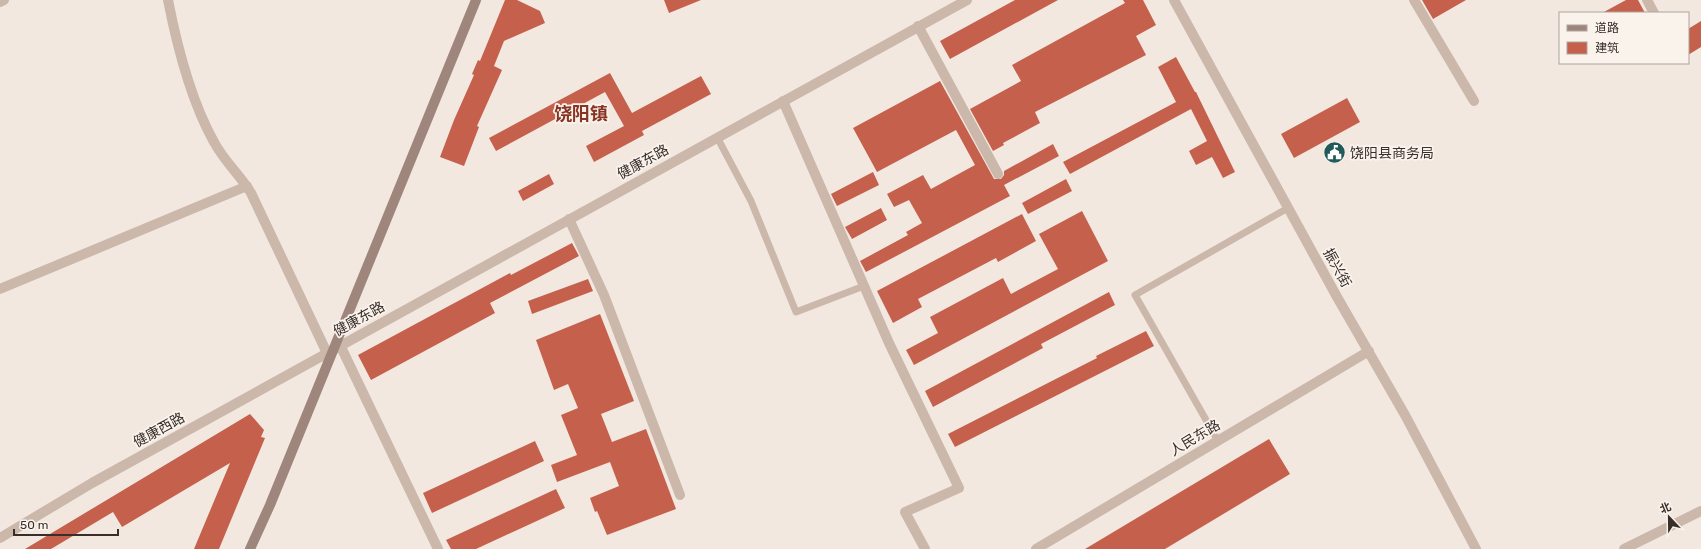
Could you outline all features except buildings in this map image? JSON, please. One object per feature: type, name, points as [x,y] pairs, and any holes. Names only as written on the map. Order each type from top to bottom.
[{"type":"main road","points":[[250,549],[270,506],[476,0]]},
{"type":"street","points":[[168,0],[176,39],[201,117],[225,161],[247,186],[438,549]]},
{"type":"street","name":"健康东路","points":[[333,349],[967,0]]},
{"type":"street","name":"振兴街","points":[[1174,0],[1288,208],[1406,415],[1476,549]]},
{"type":"street","points":[[1414,0],[1474,101]]},
{"type":"street","points":[[1647,0],[1653,12]]},
{"type":"street","points":[[918,26],[998,174]]},
{"type":"street","points":[[783,101],[889,343],[959,488],[905,512],[925,549]]},
{"type":"street","points":[[0,289],[247,186]]},
{"type":"street","points":[[569,219],[604,295],[680,495]]},
{"type":"street","name":"健康西路","points":[[0,538],[92,483],[333,349]]},
{"type":"street","name":"人民东路","points":[[1041,548],[1369,352]]},
{"type":"street","points":[[1624,549],[1701,511]]},
{"type":"lane","points":[[717,137],[751,201],[796,312],[864,286]]},
{"type":"lane","points":[[1218,441],[1135,295],[1288,208]]},
{"type":"place","name":"饶阳县商务局","points":[[1334,153]]},
{"type":"district","name":"饶阳镇","points":[[581,114]]}]
